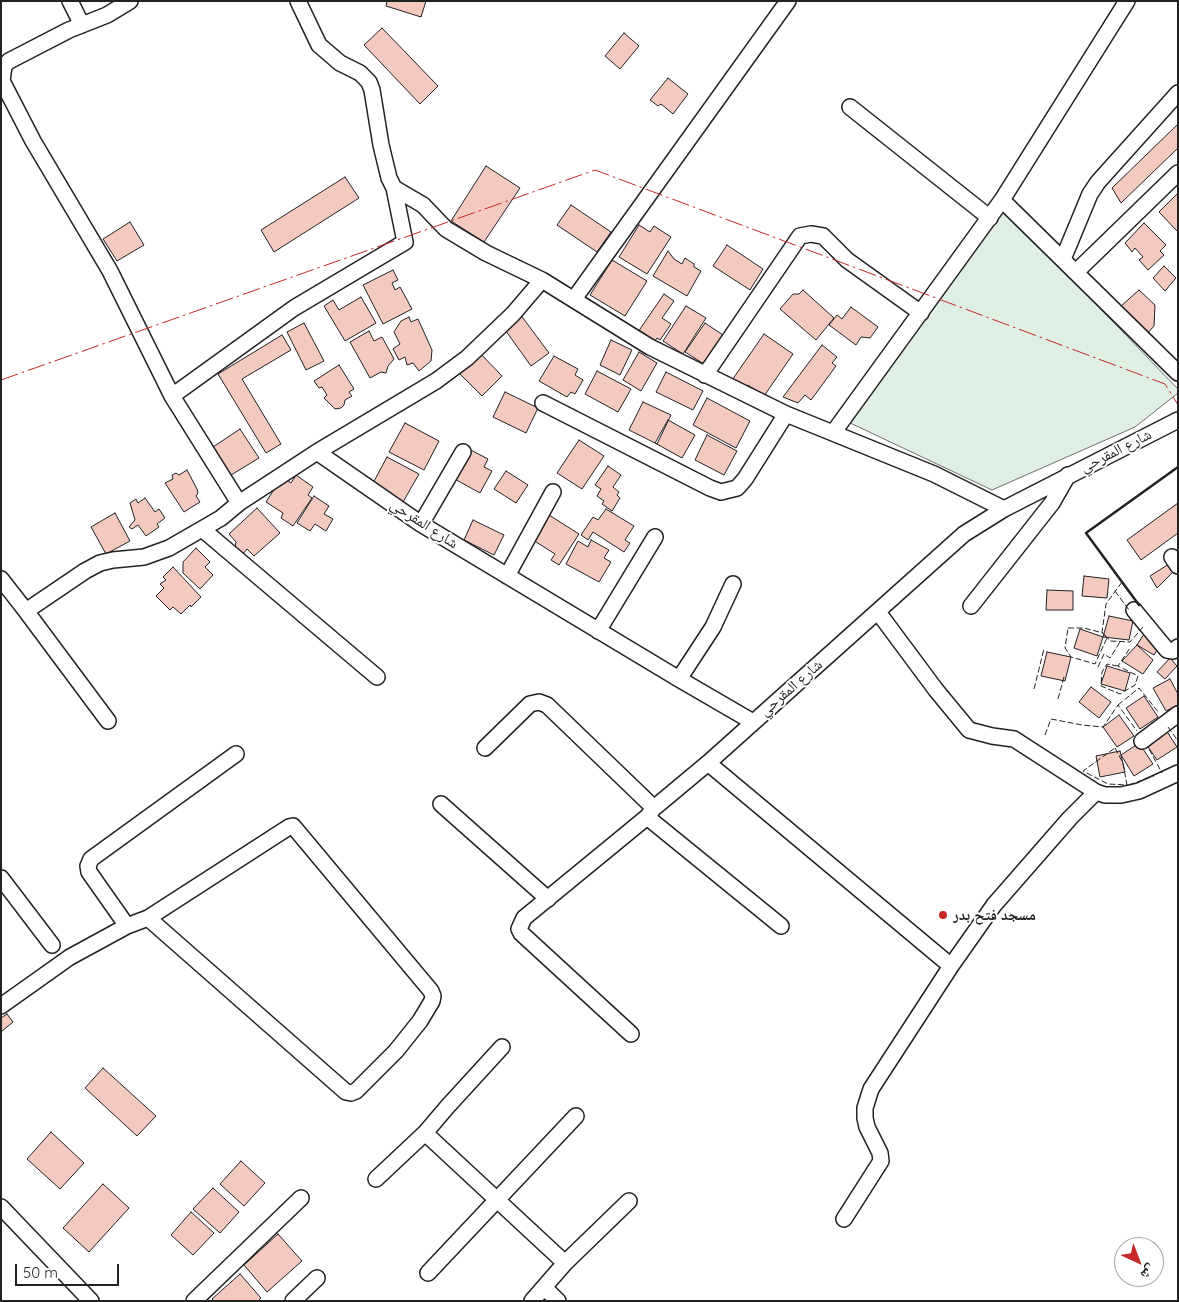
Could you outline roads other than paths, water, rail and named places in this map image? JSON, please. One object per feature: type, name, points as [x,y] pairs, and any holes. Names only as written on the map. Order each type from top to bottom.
[{"type":"street","points":[[70,1],[82,24]]},
{"type":"street","points":[[130,1],[107,15],[69,30],[9,61],[4,66],[2,81],[33,141],[110,272],[172,396],[239,502]]},
{"type":"street","points":[[172,396],[294,308],[405,242],[394,188],[389,178],[369,82],[360,72],[340,63],[319,45],[298,1]]},
{"type":"street","points":[[574,299],[788,1]]},
{"type":"street","points":[[833,433],[990,218],[1127,1]]},
{"type":"street","points":[[1063,259],[1090,194],[1098,182],[1178,93]]},
{"type":"street","points":[[850,108],[990,218]]},
{"type":"street","points":[[1076,272],[1178,173]]},
{"type":"street","points":[[394,188],[423,205],[446,229],[486,253],[542,280],[650,347],[786,414],[934,474],[1004,509]]},
{"type":"street","points":[[1002,200],[1178,373]]},
{"type":"street","points":[[705,375],[800,236],[811,234],[823,236],[847,260],[921,313]]},
{"type":"street","points":[[26,610],[100,563],[113,560],[144,558],[169,548],[221,518],[239,502],[316,452],[436,381],[467,358],[513,314],[542,280]]},
{"type":"street","points":[[543,403],[721,492],[737,488],[786,414]]},
{"type":"street","name":"شارع المقرحي","points":[[316,452],[421,524],[753,722],[964,534],[1004,509],[1178,420]]},
{"type":"street","points":[[421,524],[463,452]]},
{"type":"street","points":[[971,606],[1052,503],[1068,475]]},
{"type":"street","points":[[507,576],[553,492]]},
{"type":"street","points":[[202,529],[377,677]]},
{"type":"street","points":[[598,631],[655,537]]},
{"type":"street","points":[[1,579],[108,721]]},
{"type":"street","points":[[679,679],[713,627],[734,584]]},
{"type":"street","points":[[1134,610],[1167,650],[1173,651],[1178,648]]},
{"type":"street","points":[[878,612],[936,690],[970,730],[1014,739],[1096,792],[1105,795],[1121,795],[1139,790],[1178,773]]},
{"type":"street","points":[[485,748],[530,704],[539,702],[547,705],[650,812],[781,926]]},
{"type":"street","points":[[1142,741],[1178,714]]},
{"type":"street","points":[[631,1034],[521,933],[519,928],[524,918],[708,763],[753,722]]},
{"type":"street","points":[[127,926],[89,872],[88,866],[91,859],[236,754]]},
{"type":"street","points":[[708,763],[951,966]]},
{"type":"street","points":[[844,1219],[881,1161],[880,1154],[867,1128],[865,1118],[871,1089],[951,966],[1000,898],[1058,831],[1096,792]]},
{"type":"street","points":[[441,804],[548,899]]},
{"type":"street","points":[[1,1006],[70,956],[127,926],[148,918],[293,826],[431,991],[432,1001],[420,1021],[396,1051],[356,1090],[351,1093],[346,1092],[148,918]]},
{"type":"street","points":[[1,878],[52,945]]},
{"type":"street","points":[[376,1179],[425,1133],[502,1047]]},
{"type":"street","points":[[428,1273],[576,1116]]},
{"type":"street","points":[[425,1133],[565,1263]]},
{"type":"street","points":[[194,1301],[301,1198]]},
{"type":"street","points":[[532,1301],[565,1263],[629,1201]]},
{"type":"street","points":[[1,1207],[91,1301]]},
{"type":"street","points":[[293,1301],[318,1278]]},
{"type":"street","points":[[544,1287],[558,1301]]},
{"type":"place","name":"مسجد فتح بدر","points":[[943,915]]}]
